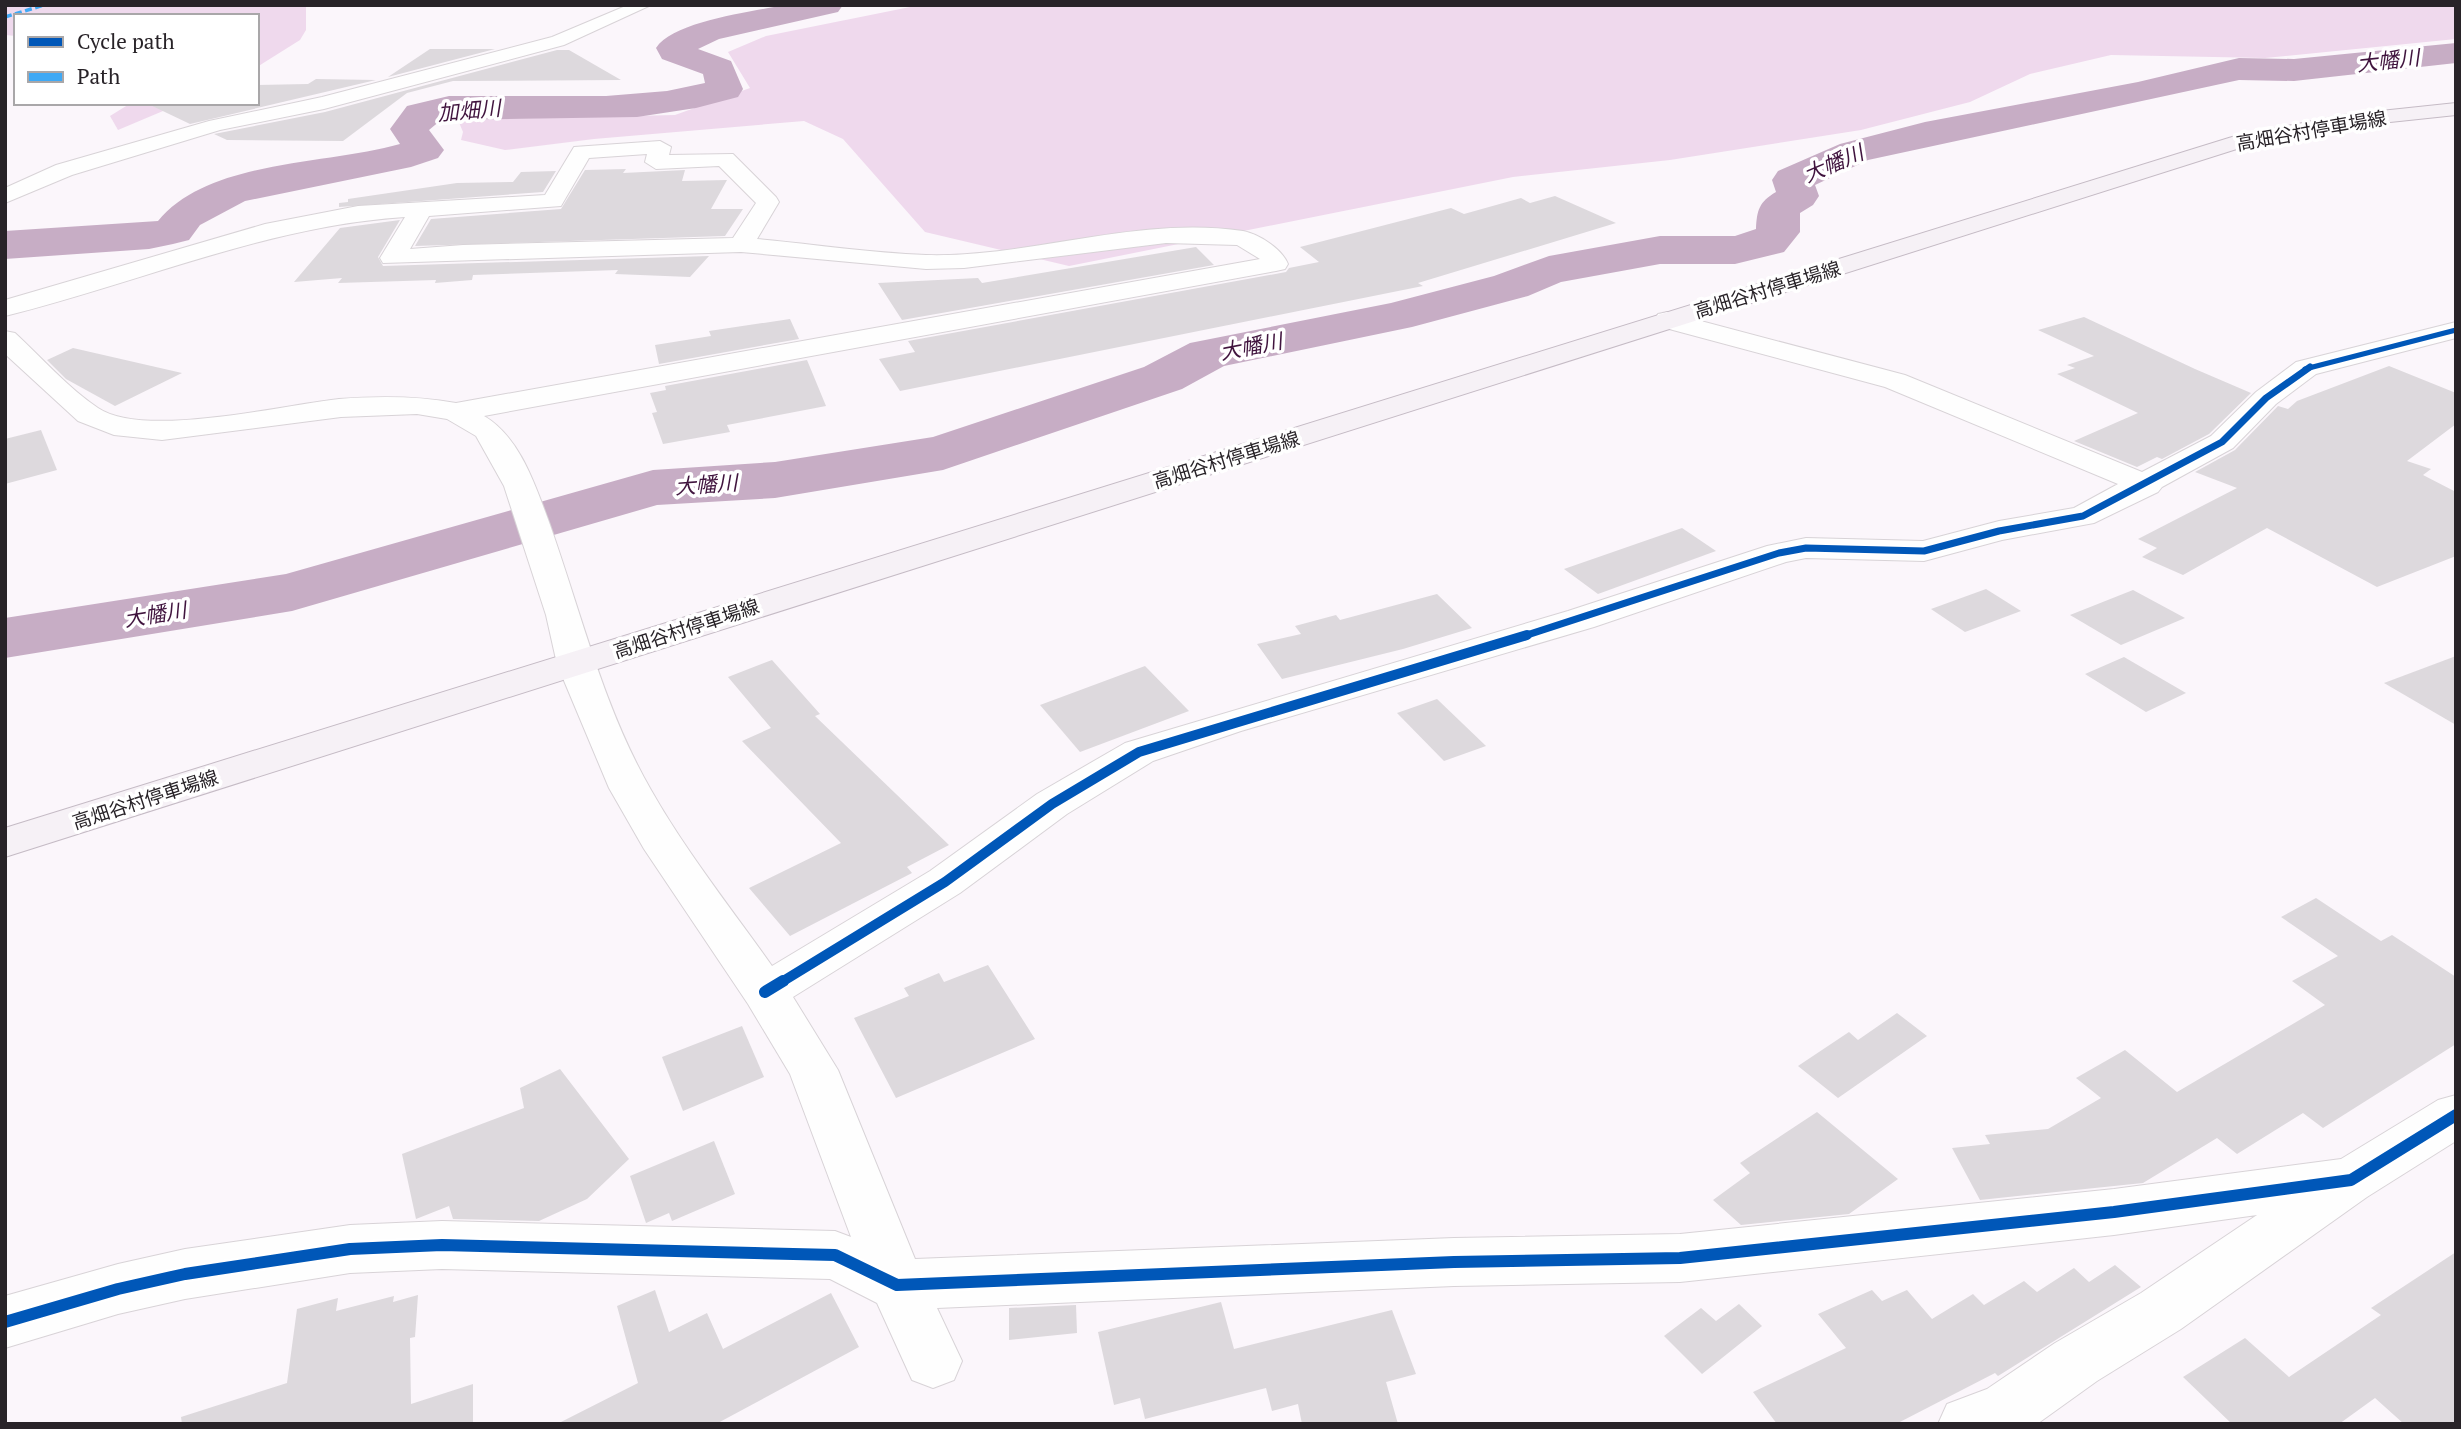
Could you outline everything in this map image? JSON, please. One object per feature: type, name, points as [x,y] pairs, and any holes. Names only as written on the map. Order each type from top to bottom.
[{"type":"main road","name":"高畑谷村停車場線","points":[[5,844],[2239,141],[2343,121],[2456,109]]},
{"type":"street","points":[[5,196],[64,170],[216,125],[324,103],[558,41],[643,5]]},
{"type":"street","points":[[5,308],[265,231],[358,213],[553,201],[582,152],[660,147],[656,162],[725,159],[768,202],[741,245]]},
{"type":"street","points":[[423,207],[392,258],[463,251],[741,245],[926,262],[1046,253],[1166,236],[1242,238],[1273,257],[1276,264],[456,412]]},
{"type":"street","points":[[1667,320],[1895,381],[2147,485]]},
{"type":"street","points":[[765,992],[945,882],[1052,804],[1139,752],[1240,719],[1581,618],[1779,553],[1806,548],[1924,551],[1999,531],[2083,516],[2147,485],[2222,442],[2266,398],[2306,368],[2456,330]]},
{"type":"street","points":[[5,339],[88,415],[132,429],[162,430],[225,425],[378,405],[417,405],[456,412],[487,430],[520,486],[564,614],[575,664],[629,788],[659,839],[765,992],[814,1070],[897,1285],[933,1361]]},
{"type":"street","points":[[1968,1424],[2006,1411],[2161,1311],[2351,1180],[2456,1115]]},
{"type":"street","points":[[5,1322],[118,1289],[209,1270],[350,1249],[429,1245],[835,1255],[897,1285],[1454,1262],[1680,1258],[2114,1212],[2351,1180]]},
{"type":"shaded area","points":[[5,5],[306,5],[306,30],[300,40],[259,66],[259,14],[14,14],[14,36],[5,35]]},
{"type":"shaded area","points":[[920,5],[2456,5],[2456,39],[2265,58],[2111,55],[2030,74],[1970,102],[1861,130],[1670,160],[1513,177],[1069,266],[925,232],[843,139],[804,121],[594,139],[505,150],[461,140],[463,132],[458,120],[675,115],[750,88],[728,52],[766,36]]},
{"type":"shaded area","points":[[128,105],[177,105],[118,130],[110,116]]},
{"type":"building","points":[[430,49],[495,49],[388,77]]},
{"type":"building","points":[[557,50],[569,50],[621,80],[453,81],[407,93],[343,141],[227,140],[214,134],[325,112]]},
{"type":"building","points":[[316,79],[376,80],[190,124],[150,105],[259,105],[259,85],[308,84]]},
{"type":"building","points":[[626,169],[623,173],[685,170],[682,181],[727,180],[711,209],[743,209],[725,236],[415,246],[431,219],[561,209],[585,170]]},
{"type":"building","points":[[556,171],[543,192],[339,207],[339,203],[348,202],[348,199],[457,183],[513,182],[521,172]]},
{"type":"building","points":[[1555,196],[1616,223],[1418,283],[1423,286],[900,391],[879,359],[915,352],[908,341],[1286,272],[1289,268],[1319,262],[1300,247],[1451,208],[1464,214],[1521,198],[1530,203]]},
{"type":"building","points":[[400,220],[378,257],[383,266],[709,256],[690,277],[615,274],[618,270],[473,275],[472,280],[435,283],[436,280],[338,283],[342,278],[294,282],[340,228]]},
{"type":"building","points":[[1196,247],[1214,265],[902,320],[878,283],[978,278],[982,283]]},
{"type":"building","points":[[2084,317],[2251,393],[2209,434],[2162,459],[2157,457],[2137,467],[2074,441],[2138,413],[2057,374],[2075,368],[2067,365],[2094,356],[2038,330]]},
{"type":"building","points":[[790,319],[799,339],[659,364],[655,345],[711,336],[709,331]]},
{"type":"building","points":[[73,348],[182,373],[115,406],[66,379],[47,360]]},
{"type":"building","points":[[807,360],[826,406],[727,425],[730,432],[663,444],[652,413],[657,412],[650,393],[666,390],[665,386]]},
{"type":"building","points":[[2389,366],[2456,393],[2456,424],[2407,461],[2431,469],[2423,475],[2456,492],[2456,556],[2377,587],[2267,528],[2183,575],[2142,557],[2157,548],[2138,539],[2237,488],[2195,472],[2235,450],[2278,406],[2288,409],[2297,401]]},
{"type":"building","points":[[41,430],[57,470],[5,484],[5,439]]},
{"type":"building","points":[[1682,528],[1716,551],[1598,594],[1564,569]]},
{"type":"building","points":[[1986,589],[2021,611],[1965,632],[1931,609]]},
{"type":"building","points":[[2133,590],[2185,618],[2121,645],[2070,615]]},
{"type":"building","points":[[1437,594],[1472,628],[1403,649],[1282,679],[1257,644],[1301,634],[1295,626],[1336,615],[1340,620]]},
{"type":"building","points":[[2456,656],[2456,725],[2384,683]]},
{"type":"building","points":[[2124,657],[2186,693],[2146,712],[2085,674]]},
{"type":"building","points":[[772,660],[820,714],[815,716],[949,845],[907,867],[912,873],[790,936],[749,888],[841,843],[742,741],[771,728],[728,677]]},
{"type":"building","points":[[1145,666],[1189,711],[1080,752],[1040,705]]},
{"type":"building","points":[[1437,699],[1486,746],[1444,761],[1397,713]]},
{"type":"building","points":[[2316,898],[2381,941],[2392,935],[2456,977],[2456,1044],[2323,1128],[2303,1113],[2237,1154],[2217,1138],[2143,1183],[1980,1200],[1952,1148],[1990,1144],[1985,1135],[2048,1129],[2101,1098],[2076,1078],[2125,1050],[2177,1092],[2325,1005],[2292,981],[2338,956],[2281,917]]},
{"type":"building","points":[[988,965],[1035,1039],[896,1098],[854,1018],[909,996],[904,988],[939,973],[944,982]]},
{"type":"building","points":[[1897,1013],[1927,1036],[1838,1098],[1798,1066],[1849,1032],[1858,1040]]},
{"type":"building","points":[[742,1026],[764,1077],[683,1111],[662,1057]]},
{"type":"building","points":[[560,1069],[629,1159],[587,1199],[539,1221],[453,1219],[449,1206],[416,1219],[402,1154],[524,1108],[520,1088]]},
{"type":"building","points":[[1817,1112],[1898,1179],[1849,1214],[1741,1225],[1713,1200],[1750,1173],[1740,1163]]},
{"type":"building","points":[[714,1141],[735,1194],[672,1221],[669,1213],[646,1223],[630,1176]]},
{"type":"building","points":[[2456,1252],[2456,1424],[2404,1424],[2375,1398],[2339,1424],[2232,1424],[2183,1377],[2245,1338],[2289,1377],[2381,1315],[2371,1308]]},
{"type":"building","points":[[2115,1265],[2141,1287],[1998,1376],[1995,1373],[1896,1424],[1777,1424],[1753,1392],[1846,1348],[1818,1314],[1872,1290],[1882,1301],[1907,1290],[1932,1319],[1973,1294],[1984,1305],[2024,1281],[2037,1292],[2074,1268],[2089,1282]]},
{"type":"building","points":[[655,1290],[669,1332],[707,1313],[723,1349],[831,1293],[859,1347],[716,1424],[557,1424],[638,1383],[617,1306]]},
{"type":"building","points":[[418,1295],[415,1337],[410,1338],[411,1404],[473,1384],[473,1424],[182,1424],[181,1417],[287,1383],[297,1309],[338,1298],[336,1311],[394,1296],[393,1302]]},
{"type":"building","points":[[1221,1302],[1234,1349],[1392,1310],[1416,1374],[1386,1382],[1398,1424],[1302,1424],[1298,1404],[1272,1411],[1266,1388],[1145,1419],[1140,1398],[1114,1405],[1098,1332]]},
{"type":"building","points":[[1739,1304],[1762,1326],[1702,1374],[1664,1336],[1701,1308],[1716,1321]]},
{"type":"building","points":[[1076,1305],[1077,1333],[1009,1340],[1009,1308]]},
{"type":"waterway","name":"加畑川","points":[[5,245],[149,236],[173,231],[185,216],[230,192],[261,183],[397,158],[424,150],[409,129],[418,120],[415,118],[438,109],[460,106],[576,108],[637,105],[696,97],[725,89],[719,68],[674,52],[673,48],[708,32],[827,5]]},
{"type":"waterway","name":"大幡川","points":[[5,638],[292,592],[653,488],[775,480],[943,453],[1163,378],[1208,354],[1395,317],[1511,286],[1549,270],[1660,250],[1735,250],[1768,242],[1778,232],[1779,208],[1798,196],[1793,180],[1854,152],[1925,134],[2138,93],[2239,69],[2294,70],[2456,53]]},
{"type":"marked path","points":[[15,14],[44,5]]},
{"type":"marked path","points":[[5,17],[14,14]]},
{"type":"cycle path","points":[[765,992],[945,882],[1052,804],[1139,752],[1227,723],[1581,619],[1779,553],[1806,548],[1924,551],[1999,531],[2083,516],[2222,442],[2266,398],[2306,368],[2456,330]]},
{"type":"cycle path","points":[[5,1322],[118,1289],[185,1274],[350,1249],[442,1245],[835,1255],[897,1285],[1454,1262],[1680,1258],[2114,1212],[2351,1180],[2456,1115]]}]
